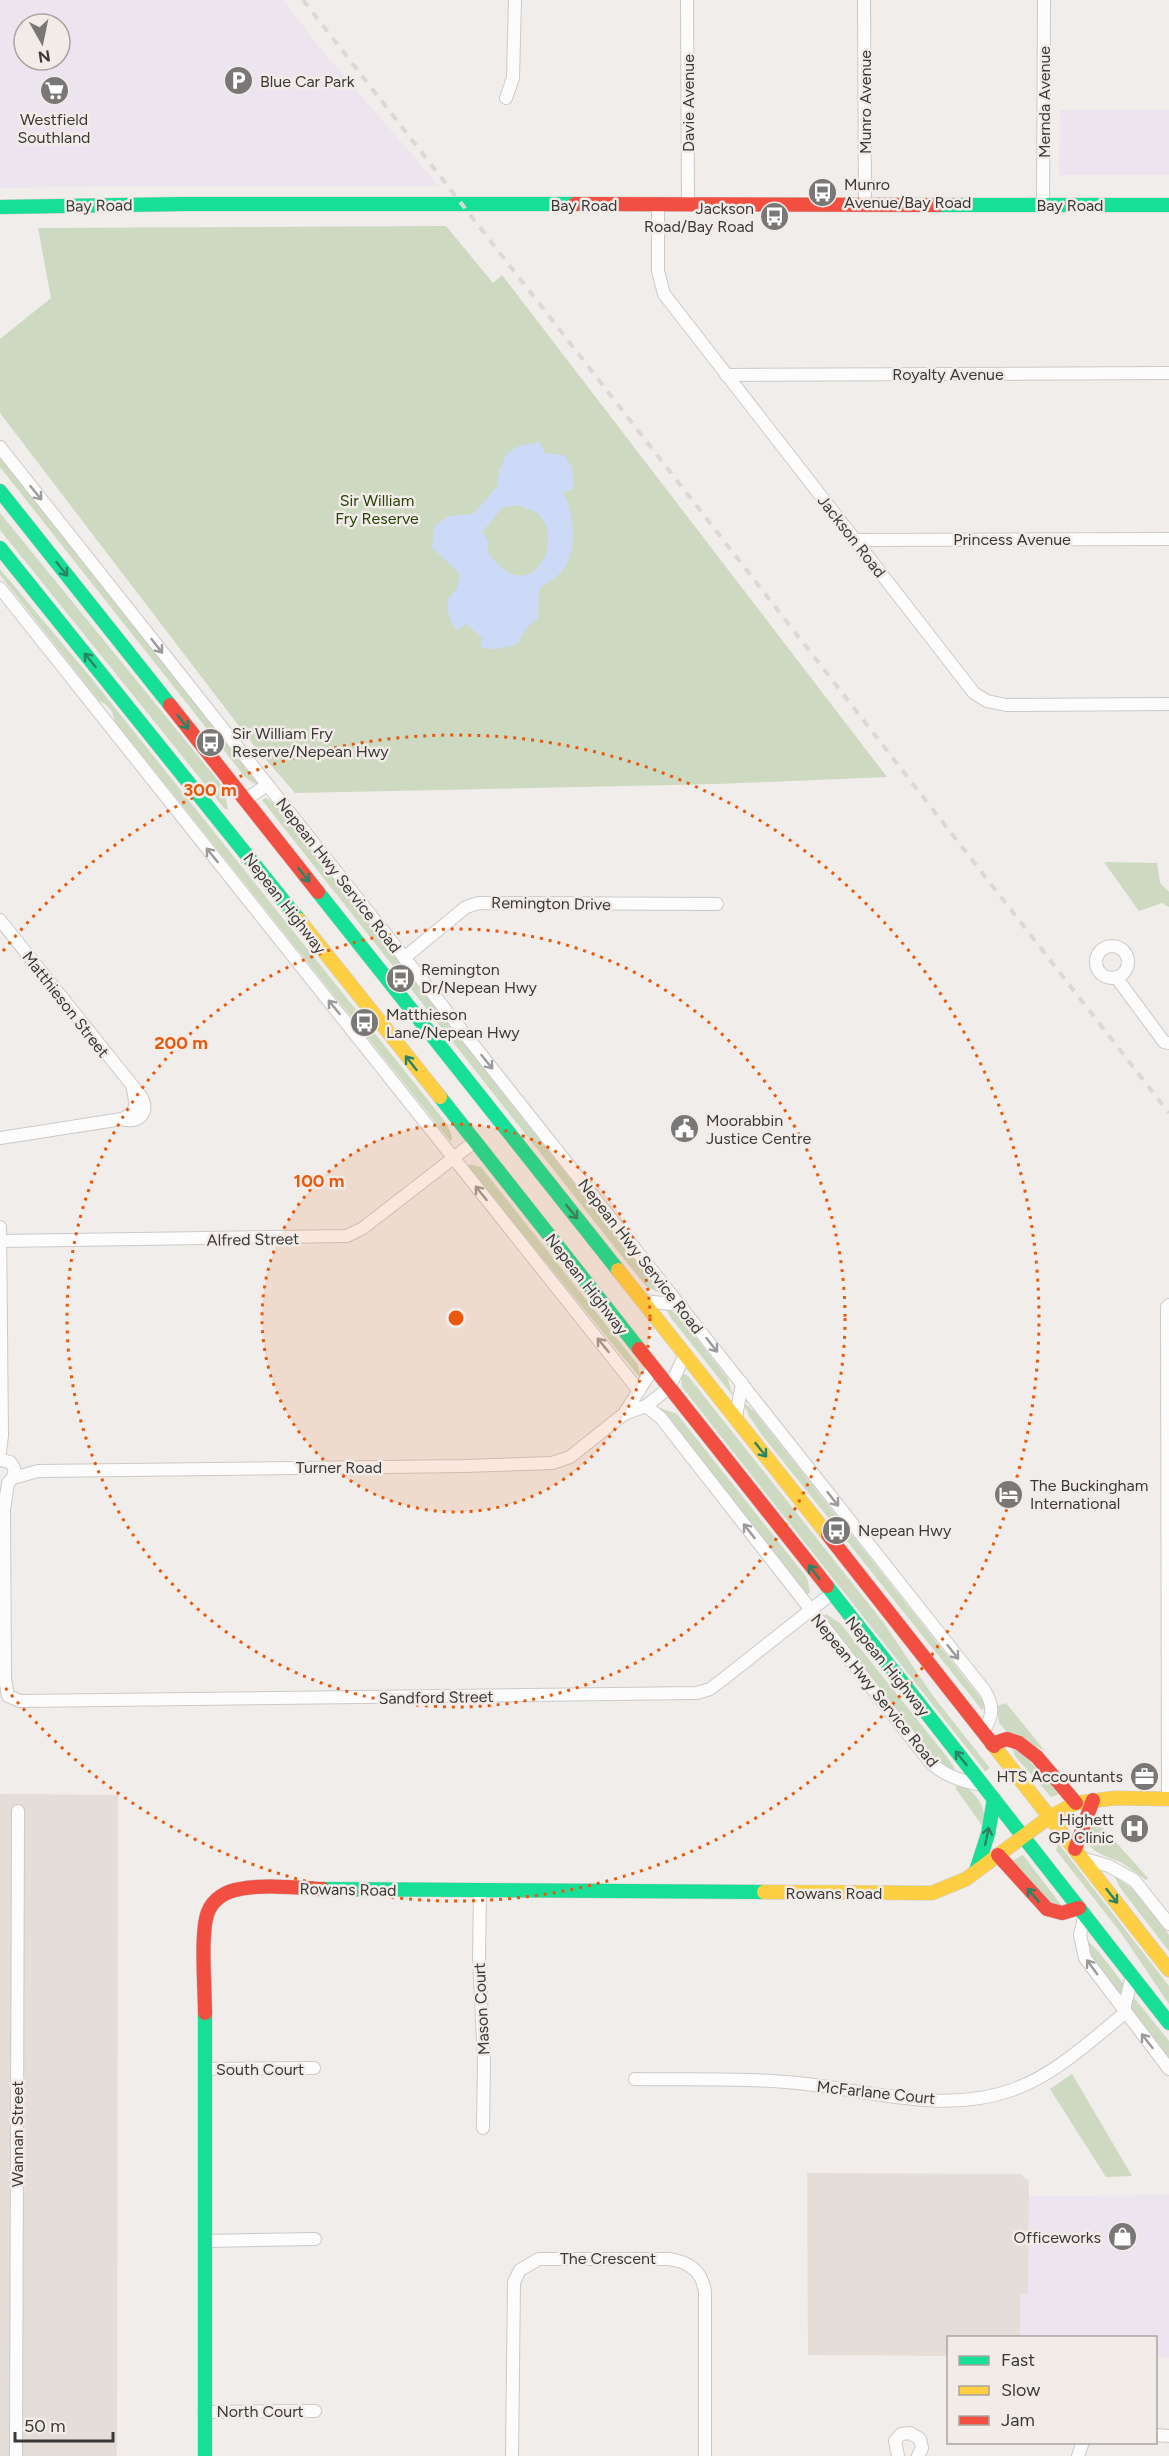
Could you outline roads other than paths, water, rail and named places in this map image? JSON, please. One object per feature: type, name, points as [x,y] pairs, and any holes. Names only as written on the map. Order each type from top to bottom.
[{"type":"main road","name":"Bay Road","points":[[0,207],[184,204],[1169,205]]},
{"type":"main road","name":"Nepean Highway","points":[[0,490],[474,1142],[831,1594],[996,1775],[1050,1817],[1169,1970]]},
{"type":"main road","name":"Nepean Highway","points":[[0,548],[233,810],[686,1355],[988,1738],[996,1775],[994,1799],[1169,2023]]},
{"type":"main road","points":[[988,1738],[1009,1739],[1029,1748],[1076,1803]]},
{"type":"main road","points":[[976,1871],[988,1834],[994,1799]]},
{"type":"main road","name":"Rowans Road","points":[[204,2456],[205,1922],[210,1908],[222,1895],[242,1888],[932,1893],[950,1888],[1050,1817],[1076,1803],[1093,1800],[1168,1799]]},
{"type":"main road","points":[[1078,1853],[1093,1800]]},
{"type":"main road","points":[[998,1855],[1047,1909],[1062,1913],[1082,1911]]},
{"type":"street","points":[[506,98],[513,78],[515,0]]},
{"type":"street","name":"Davie Avenue","points":[[687,0],[688,205]]},
{"type":"street","name":"Munro Avenue","points":[[864,0],[865,204]]},
{"type":"street","name":"Mernda Avenue","points":[[1043,205],[1044,0]]},
{"type":"street","name":"Jackson Road","points":[[658,205],[658,271],[661,288],[669,302],[967,685],[981,698],[1006,705],[1169,704]]},
{"type":"street","name":"Royalty Avenue","points":[[726,375],[1169,374]]},
{"type":"street","name":"Nepean Hwy Service Road","points":[[0,447],[985,1691],[992,1706],[988,1738]]},
{"type":"street","name":"Princess Avenue","points":[[855,540],[1169,538]]},
{"type":"street","points":[[0,588],[639,1391]]},
{"type":"street","name":"Nepean Hwy Service Road","points":[[233,810],[267,785]]},
{"type":"street","name":"Remington Drive","points":[[404,958],[466,907],[479,903],[717,904]]},
{"type":"street","name":"Matthieson Street","points":[[0,920],[145,1103],[145,1112],[137,1114],[132,1121],[122,1119],[0,1138]]},
{"type":"street","points":[[1116,977],[1164,1042],[1169,1043]]},
{"type":"street","name":"Alfred Street","points":[[0,1241],[347,1236],[363,1228],[474,1142]]},
{"type":"street","points":[[0,1227],[3,1435],[5,1460],[15,1472],[7,1481],[4,1510]]},
{"type":"street","name":"Nepean Highway","points":[[643,1301],[681,1305]]},
{"type":"street","points":[[1168,1306],[1168,1799]]},
{"type":"street","name":"Turner Road","points":[[624,1414],[646,1406],[669,1388],[686,1355]]},
{"type":"street","name":"Turner Road","points":[[7,1481],[38,1471],[541,1465],[570,1457],[624,1414],[653,1368]]},
{"type":"street","points":[[735,1418],[742,1383]]},
{"type":"street","name":"Nepean Hwy Service Road","points":[[646,1406],[661,1418],[929,1761],[947,1775],[967,1782],[996,1775]]},
{"type":"street","name":"Turner Road","points":[[5,1460],[38,1471]]},
{"type":"street","points":[[0,1497],[4,1510]]},
{"type":"street","name":"Sandford Street","points":[[4,1510],[5,1679],[8,1696],[20,1701],[697,1693],[710,1689],[831,1594]]},
{"type":"street","name":"Wannan Street","points":[[16,2456],[18,1811]]},
{"type":"street","points":[[1078,1853],[1134,1880],[1169,1924]]},
{"type":"street","name":"Mason Court","points":[[480,1890],[479,1957],[484,2062],[483,2128]]},
{"type":"street","points":[[1082,1911],[1080,1935],[1084,1958],[1169,2069]]},
{"type":"street","points":[[1125,2013],[1132,1976]]},
{"type":"street","name":"McFarlane Court","points":[[635,2079],[786,2082],[908,2098],[980,2098],[1011,2091],[1042,2076],[1125,2013]]},
{"type":"street","name":"South Court","points":[[205,2069],[314,2068]]},
{"type":"street","points":[[205,2241],[315,2239]]},
{"type":"street","name":"The Crescent","points":[[512,2456],[514,2282],[525,2265],[548,2258],[669,2259],[682,2261],[697,2270],[705,2292],[705,2456]]},
{"type":"street","name":"North Court","points":[[204,2412],[315,2411]]},
{"type":"street","points":[[898,2456],[895,2441],[901,2434],[910,2433],[920,2439],[922,2448],[918,2456]]},
{"type":"water","points":[[539,442],[545,453],[564,455],[572,467],[574,488],[563,493],[572,522],[572,544],[570,555],[561,572],[539,590],[538,619],[526,629],[519,643],[490,649],[480,647],[483,639],[466,624],[457,631],[449,617],[447,600],[456,588],[459,573],[432,548],[434,526],[448,516],[473,514],[497,487],[499,471],[507,453],[519,446]],"holes":[[[518,505],[535,512],[545,523],[548,537],[547,551],[541,564],[531,573],[518,575],[503,569],[487,551],[489,542],[482,532],[502,508]]]},
{"type":"railway","points":[[303,0],[1169,1113]]},
{"type":"place","name":"Blue Car Park","points":[[239,81]]},
{"type":"place","name":"Westfield Southland","points":[[54,91]]},
{"type":"place","name":"Munro Avenue/Bay Road","points":[[823,193]]},
{"type":"place","name":"Jackson Road/Bay Road","points":[[775,217]]},
{"type":"place","name":"Sir William Fry Reserve/Nepean Hwy","points":[[211,742]]},
{"type":"place","name":"Remington Dr/Nepean Hwy","points":[[400,978]]},
{"type":"place","name":"Matthieson Lane/Nepean Hwy","points":[[365,1023]]},
{"type":"place","name":"Moorabbin Justice Centre","points":[[685,1129]]},
{"type":"place","name":"The Buckingham International","points":[[1009,1494]]},
{"type":"place","name":"Nepean Hwy","points":[[837,1530]]},
{"type":"place","name":"HTS Accountants","points":[[1144,1776]]},
{"type":"place","name":"Highett GP Clinic","points":[[1135,1828]]},
{"type":"place","name":"Officeworks","points":[[1122,2237]]},
{"type":"park label","name":"Sir William Fry Reserve","points":[[377,509]]}]
